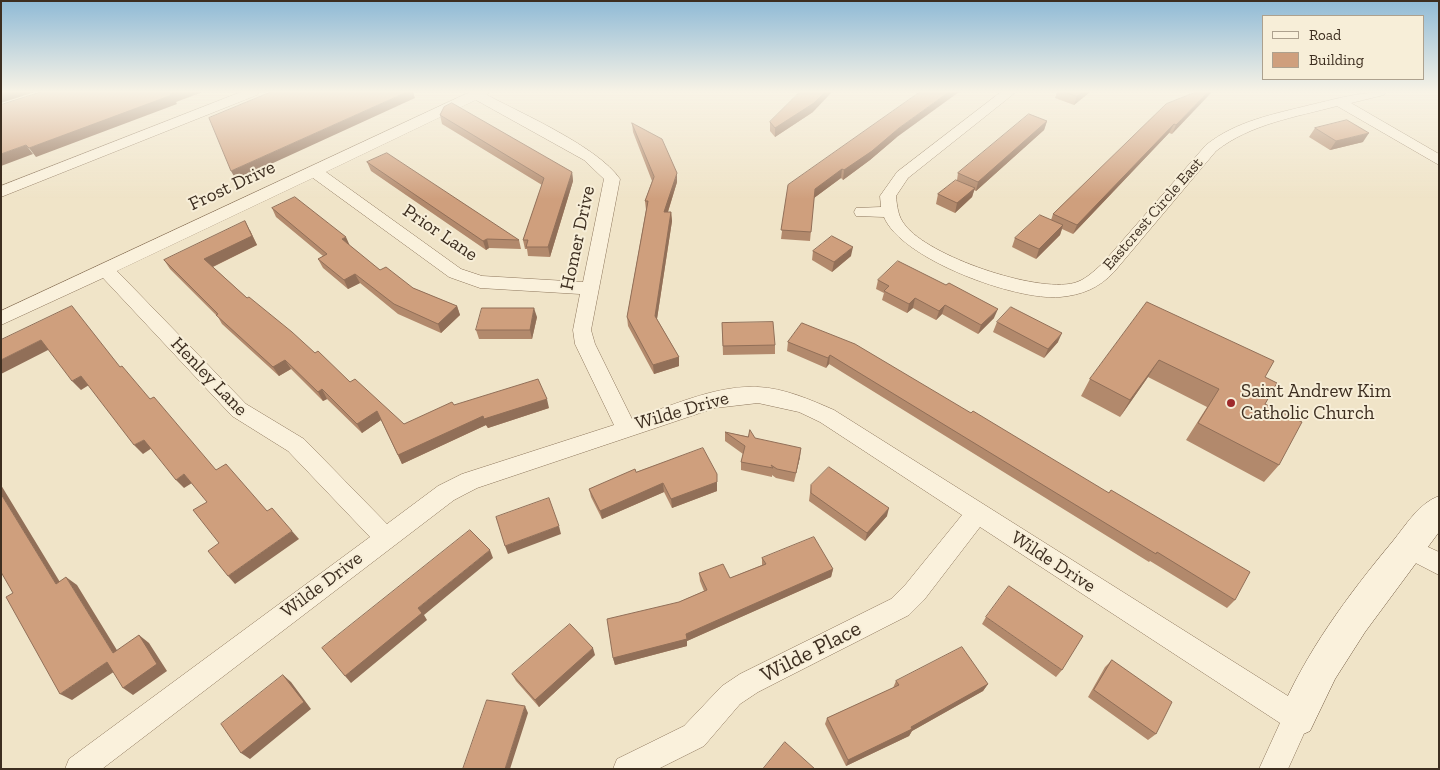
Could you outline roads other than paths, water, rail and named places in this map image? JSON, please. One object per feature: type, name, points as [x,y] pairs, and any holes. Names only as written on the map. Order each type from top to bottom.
[{"type":"street","points":[[1,192],[162,128]]},
{"type":"street","name":"Frost Drive","points":[[1,319],[404,128]]},
{"type":"street","name":"Homer Drive","points":[[539,128],[599,163],[612,179],[612,189],[589,288],[582,330],[585,344],[626,427]]},
{"type":"street","points":[[862,212],[889,212],[888,196],[902,175],[963,128]]},
{"type":"street","name":"Eastcrest Circle East","points":[[889,212],[896,226],[910,239],[952,262],[1006,285],[1030,289],[1074,288],[1094,281],[1108,268],[1211,148],[1221,140],[1245,128]]},
{"type":"street","points":[[1383,128],[1439,161]]},
{"type":"street","name":"Prior Lane","points":[[313,170],[455,273],[466,278],[480,282],[589,288]]},
{"type":"street","name":"Henley Lane","points":[[105,269],[238,410],[253,422],[281,434],[296,445],[385,537]]},
{"type":"street","name":"Wilde Drive","points":[[79,769],[446,493],[470,481],[626,427],[714,400],[758,395],[803,405],[826,416],[1297,718]]},
{"type":"street","points":[[1273,769],[1326,662],[1406,547],[1439,509]]},
{"type":"street","name":"Wilde Place","points":[[627,769],[694,736],[731,695],[749,683],[900,607],[915,592],[977,514]]},
{"type":"street","points":[[1406,547],[1439,564]]},
{"type":"place","name":"Saint Andrew Kim Catholic Church","points":[[1231,403]]}]
